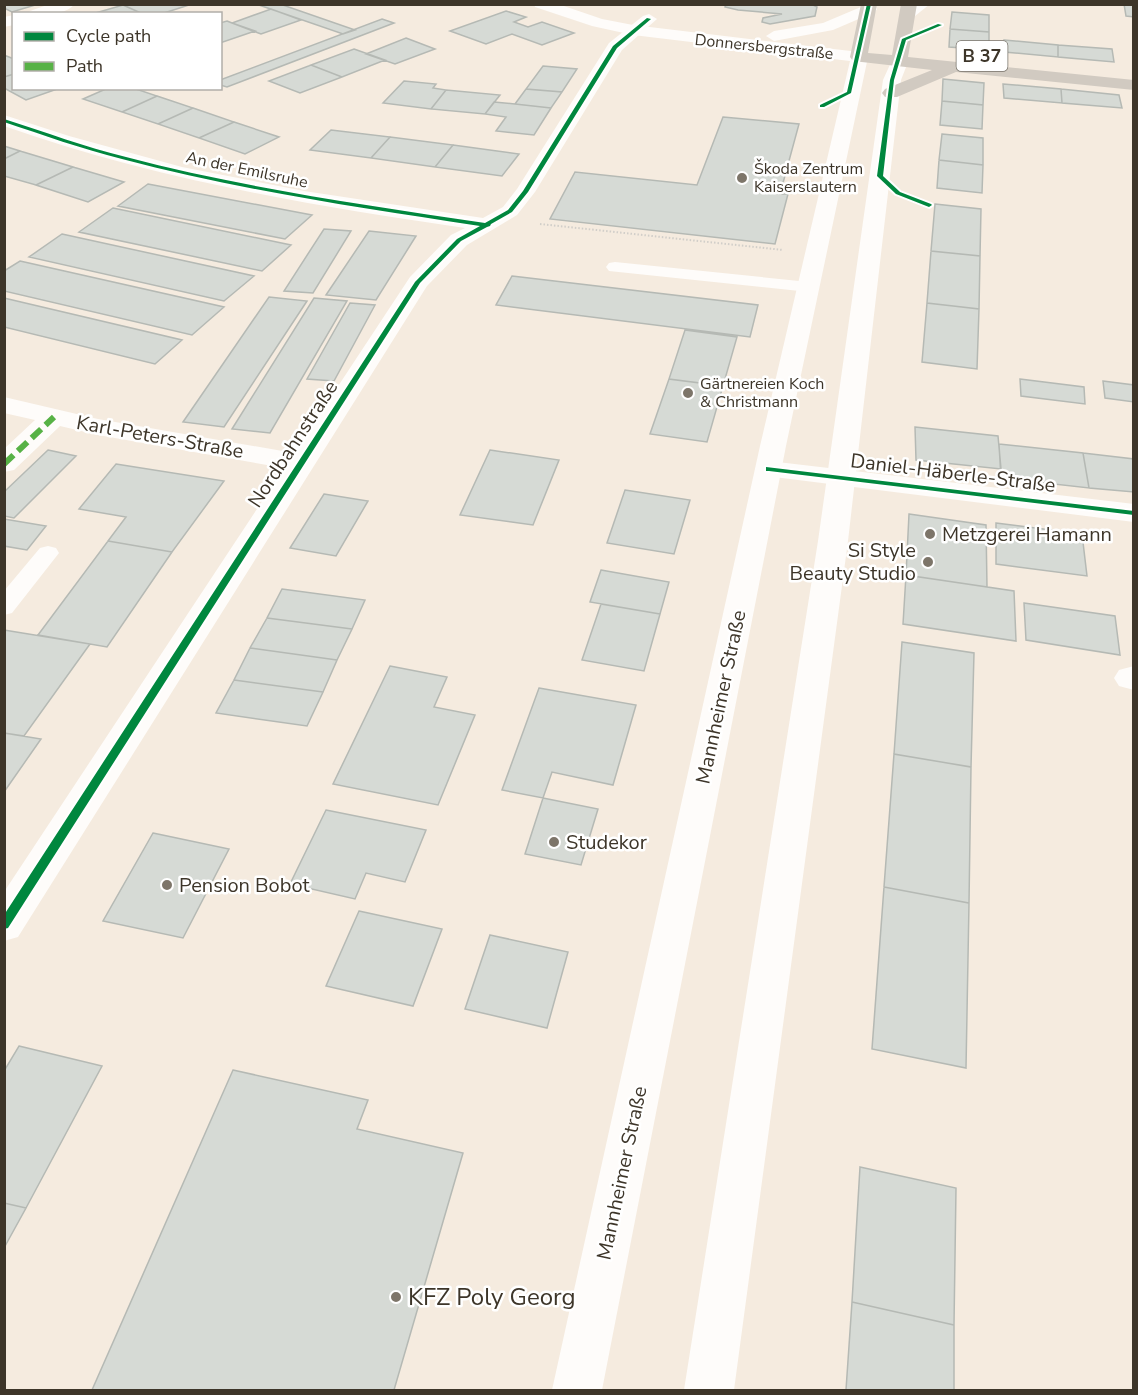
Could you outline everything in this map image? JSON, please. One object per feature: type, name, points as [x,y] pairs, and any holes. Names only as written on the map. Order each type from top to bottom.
[{"type":"main road","points":[[42,12],[68,4]]},
{"type":"main road","name":"Donnersbergstraße","points":[[541,4],[598,23],[641,25],[770,42],[900,55],[1134,70]]},
{"type":"main road","name":"Donnersbergstraße","points":[[588,4],[641,25]]},
{"type":"main road","points":[[770,42],[827,27],[869,7]]},
{"type":"main road","name":"Mannheimer Straße","points":[[576,1390],[769,469],[869,7]]},
{"type":"main road","points":[[710,1390],[833,541],[891,93],[907,11]]},
{"type":"main road","name":"Nordbahnstraße","points":[[4,925],[418,282],[459,240],[510,211],[525,192],[615,47],[641,25]]},
{"type":"main road","points":[[770,42],[838,69],[852,80]]},
{"type":"main road","name":"Donnersbergstraße","points":[[900,55],[970,69],[1134,85]]},
{"type":"main road","points":[[891,93],[931,75],[970,69]]},
{"type":"main road","name":"An der Emilsruhe","points":[[4,120],[118,157],[211,178],[329,202],[488,225]]},
{"type":"main road","name":"Karl-Peters-Straße","points":[[4,405],[54,417],[303,463]]},
{"type":"main road","name":"Karl-Peters-Straße","points":[[4,464],[54,417]]},
{"type":"main road","name":"Daniel-Häberle-Straße","points":[[769,469],[1134,513]]},
{"type":"lane","points":[[907,11],[924,4]]},
{"type":"lane","points":[[615,267],[809,287]]},
{"type":"lane","points":[[4,607],[48,553]]},
{"type":"path","points":[[539,224],[816,254]]},
{"type":"building","points":[[4,4],[35,5],[12,12],[4,8]]},
{"type":"building","points":[[192,4],[167,12],[139,12],[123,5]]},
{"type":"building","points":[[256,4],[280,4],[355,30],[343,34]]},
{"type":"building","points":[[726,4],[811,4],[817,7],[815,16],[770,24],[762,22],[763,18],[782,14],[738,10],[725,7]]},
{"type":"building","points":[[1124,4],[1134,4],[1134,17],[1126,16]]},
{"type":"building","points":[[123,5],[139,12],[99,12]]},
{"type":"building","points":[[271,9],[301,20],[261,34],[232,23]]},
{"type":"building","points":[[506,11],[526,17],[514,22],[528,27],[542,22],[574,33],[542,45],[512,34],[486,44],[450,31]]},
{"type":"building","points":[[952,12],[989,15],[989,32],[950,29]]},
{"type":"building","points":[[382,19],[394,23],[227,87],[222,86],[222,79]]},
{"type":"building","points":[[227,21],[255,31],[222,42],[222,22]]},
{"type":"building","points":[[950,29],[989,32],[989,50],[949,47]]},
{"type":"building","points":[[406,38],[435,49],[395,64],[366,54]]},
{"type":"building","points":[[1004,40],[1058,45],[1058,57],[1004,52]]},
{"type":"building","points":[[1058,45],[1112,49],[1114,62],[1058,57]]},
{"type":"building","points":[[354,49],[385,60],[342,77],[311,65]]},
{"type":"building","points":[[4,55],[12,58],[12,75],[4,77]]},
{"type":"building","points":[[311,65],[342,77],[300,93],[269,81]]},
{"type":"building","points":[[543,66],[577,69],[562,92],[526,89]]},
{"type":"building","points":[[12,75],[12,90],[54,90],[26,100],[4,88],[4,77]]},
{"type":"building","points":[[943,79],[984,83],[983,105],[942,101]]},
{"type":"building","points":[[404,81],[436,84],[433,88],[446,90],[431,109],[383,103]]},
{"type":"building","points":[[1003,84],[1061,89],[1062,103],[1004,98]]},
{"type":"building","points":[[526,89],[562,92],[551,108],[515,104]]},
{"type":"building","points":[[1061,89],[1119,95],[1122,108],[1062,103]]},
{"type":"building","points":[[103,90],[139,90],[157,96],[122,112],[83,99]]},
{"type":"building","points":[[446,90],[500,95],[485,114],[431,109]]},
{"type":"building","points":[[157,96],[193,108],[158,124],[122,112]]},
{"type":"building","points":[[942,101],[983,105],[982,129],[940,125]]},
{"type":"building","points":[[494,102],[551,108],[534,135],[496,131],[506,117],[485,114]]},
{"type":"building","points":[[193,108],[234,122],[199,138],[158,124]]},
{"type":"building","name":"Škoda Zentrum Kaiserslautern","points":[[723,117],[799,124],[780,194],[788,194],[775,244],[550,219],[575,172],[697,185]]},
{"type":"building","points":[[234,122],[279,137],[245,154],[199,138]]},
{"type":"building","points":[[331,130],[390,137],[371,158],[310,150]]},
{"type":"building","points":[[942,134],[983,138],[983,165],[939,160]]},
{"type":"building","points":[[390,137],[453,145],[435,167],[371,158]]},
{"type":"building","points":[[453,145],[519,154],[502,176],[435,167]]},
{"type":"building","points":[[4,146],[20,151],[4,159]]},
{"type":"building","points":[[20,151],[73,167],[36,185],[4,176],[4,159]]},
{"type":"building","points":[[939,160],[983,165],[982,193],[937,188]]},
{"type":"building","points":[[73,167],[124,182],[88,202],[36,185]]},
{"type":"building","points":[[148,184],[312,215],[285,239],[118,206]]},
{"type":"building","points":[[935,204],[981,209],[980,256],[931,251]]},
{"type":"building","points":[[113,208],[291,245],[262,271],[79,232]]},
{"type":"building","points":[[324,229],[351,231],[313,293],[284,291]]},
{"type":"building","points":[[369,231],[416,236],[376,300],[326,295]]},
{"type":"building","points":[[62,234],[254,276],[224,301],[29,257]]},
{"type":"building","points":[[931,251],[980,256],[979,309],[927,303]]},
{"type":"building","points":[[20,261],[224,307],[192,335],[4,291],[4,271]]},
{"type":"building","points":[[512,276],[758,305],[750,337],[496,305]]},
{"type":"building","points":[[269,297],[307,301],[224,427],[183,422]]},
{"type":"building","points":[[4,298],[182,340],[155,364],[4,327]]},
{"type":"building","points":[[314,298],[347,301],[270,433],[232,429]]},
{"type":"building","points":[[350,303],[375,305],[334,381],[307,379]]},
{"type":"building","points":[[927,303],[979,309],[977,369],[922,362]]},
{"type":"building","points":[[685,330],[737,337],[723,386],[669,379]]},
{"type":"building","points":[[669,379],[723,386],[707,442],[650,434]]},
{"type":"building","points":[[1020,379],[1084,387],[1085,404],[1021,396]]},
{"type":"building","points":[[1103,381],[1134,385],[1134,402],[1105,398]]},
{"type":"building","points":[[915,427],[998,436],[1001,469],[916,460]]},
{"type":"building","points":[[999,444],[1083,453],[1089,488],[1001,478]]},
{"type":"building","points":[[48,450],[76,456],[14,518],[4,516],[4,492]]},
{"type":"building","points":[[490,450],[559,460],[533,525],[460,515]]},
{"type":"building","points":[[1083,453],[1134,459],[1134,492],[1089,488]]},
{"type":"building","points":[[116,464],[224,481],[172,552],[108,541],[126,517],[79,509]]},
{"type":"building","points":[[625,490],[690,500],[674,554],[607,543]]},
{"type":"building","points":[[324,494],[368,501],[336,556],[290,548]]},
{"type":"building","points":[[909,514],[986,525],[987,587],[906,575]]},
{"type":"building","points":[[4,519],[46,526],[27,550],[4,546]]},
{"type":"building","points":[[996,523],[1082,534],[1087,576],[996,564]]},
{"type":"building","points":[[108,541],[172,552],[107,647],[38,635]]},
{"type":"building","points":[[601,570],[669,582],[660,614],[590,602]]},
{"type":"building","points":[[906,575],[1014,591],[1016,641],[903,624]]},
{"type":"building","points":[[282,589],[365,600],[352,629],[267,618]]},
{"type":"building","points":[[1024,603],[1115,616],[1120,655],[1026,640]]},
{"type":"building","points":[[601,604],[660,614],[644,671],[582,660]]},
{"type":"building","points":[[267,618],[352,629],[337,660],[250,648]]},
{"type":"building","points":[[4,630],[90,644],[24,736],[4,733]]},
{"type":"building","points":[[902,642],[974,653],[971,767],[894,754]]},
{"type":"building","points":[[250,648],[337,660],[323,692],[234,680]]},
{"type":"building","points":[[390,666],[447,677],[434,707],[475,715],[438,805],[333,784]]},
{"type":"building","points":[[234,680],[323,692],[307,726],[216,713]]},
{"type":"building","points":[[539,688],[636,705],[613,785],[552,772],[543,798],[502,790]]},
{"type":"building","points":[[4,733],[41,739],[4,792]]},
{"type":"building","points":[[894,754],[971,767],[969,903],[884,887]]},
{"type":"building","points":[[543,798],[598,809],[581,865],[525,854]]},
{"type":"building","points":[[326,810],[426,830],[405,882],[366,873],[355,899],[290,884]]},
{"type":"building","name":"Pension Bobot","points":[[153,833],[229,849],[183,938],[103,921]]},
{"type":"building","points":[[884,887],[969,903],[966,1068],[872,1049]]},
{"type":"building","points":[[359,911],[442,929],[413,1006],[326,986]]},
{"type":"building","points":[[490,935],[568,952],[547,1028],[465,1009]]},
{"type":"building","points":[[19,1046],[102,1066],[26,1208],[4,1203],[4,1071]]},
{"type":"building","points":[[233,1070],[368,1100],[357,1129],[463,1153],[394,1390],[92,1390]]},
{"type":"building","points":[[860,1167],[956,1188],[954,1325],[852,1302]]},
{"type":"building","points":[[4,1203],[26,1208],[4,1248]]},
{"type":"building","points":[[852,1302],[954,1325],[954,1390],[846,1390]]},
{"type":"marked path","points":[[4,464],[54,417]]},
{"type":"cycle path","points":[[822,106],[849,93],[869,4]]},
{"type":"cycle path","points":[[4,925],[418,282],[459,240],[510,211],[525,192],[615,47],[649,19]]},
{"type":"cycle path","points":[[929,205],[898,193],[880,176],[892,80],[904,39],[940,25]]},
{"type":"cycle path","points":[[4,120],[122,158],[182,173],[304,197],[488,225]]},
{"type":"cycle path","points":[[769,469],[1134,513]]},
{"type":"place","name":"Škoda Zentrum Kaiserslautern","points":[[742,178]]},
{"type":"place","name":"Gärtnereien Koch & Christmann","points":[[688,393]]},
{"type":"place","name":"Metzgerei Hamann","points":[[930,534]]},
{"type":"place","name":"Si Style Beauty Studio","points":[[928,562]]},
{"type":"place","name":"Studekor","points":[[554,842]]},
{"type":"place","name":"Pension Bobot","points":[[167,885]]},
{"type":"place","name":"KFZ Poly Georg","points":[[396,1297]]}]
